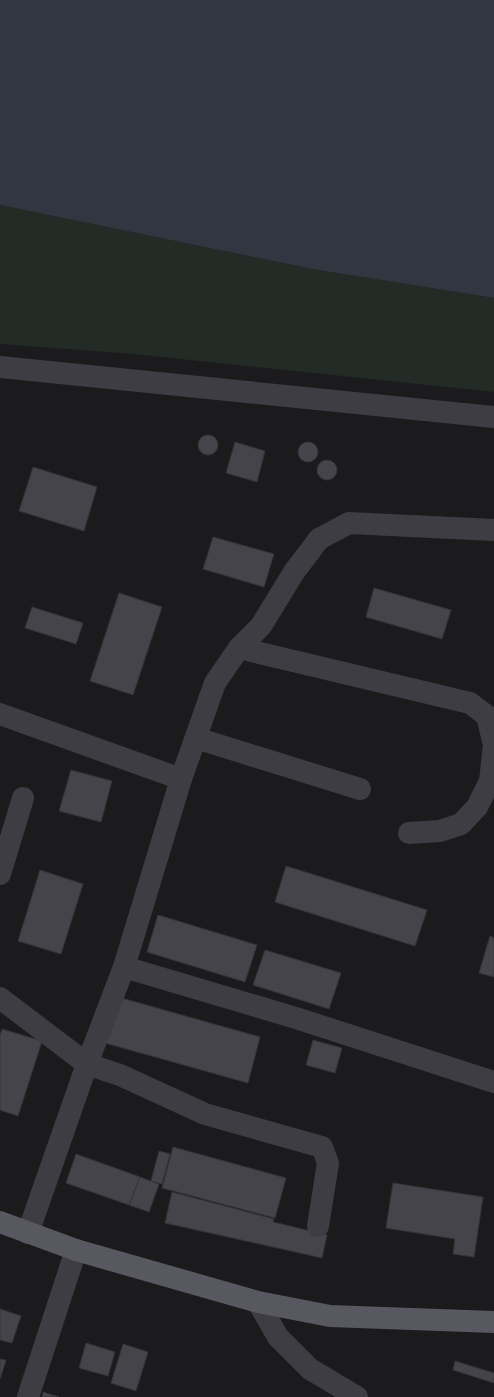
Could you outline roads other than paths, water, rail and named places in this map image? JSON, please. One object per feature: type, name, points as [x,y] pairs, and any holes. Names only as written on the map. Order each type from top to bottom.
[{"type":"main road","points":[[0,1222],[76,1250],[258,1302],[330,1316],[494,1322]]},
{"type":"street","points":[[0,367],[494,417]]},
{"type":"street","points":[[28,1233],[86,1064],[124,966],[181,779],[215,683],[239,648],[261,626],[294,572],[319,539],[349,523],[494,530]]},
{"type":"street","points":[[239,648],[470,703],[491,717],[494,745],[490,781],[478,806],[461,824],[440,831],[409,833]]},
{"type":"street","points":[[0,714],[181,779]]},
{"type":"street","points":[[196,738],[360,789]]},
{"type":"street","points":[[0,874],[23,798]]},
{"type":"street","points":[[124,966],[296,1018],[494,1082]]},
{"type":"street","points":[[0,998],[86,1064],[120,1075],[205,1114],[322,1147],[328,1163],[318,1226]]},
{"type":"street","points":[[28,1397],[76,1250]]},
{"type":"street","points":[[258,1302],[278,1337],[310,1369],[357,1397]]}]
